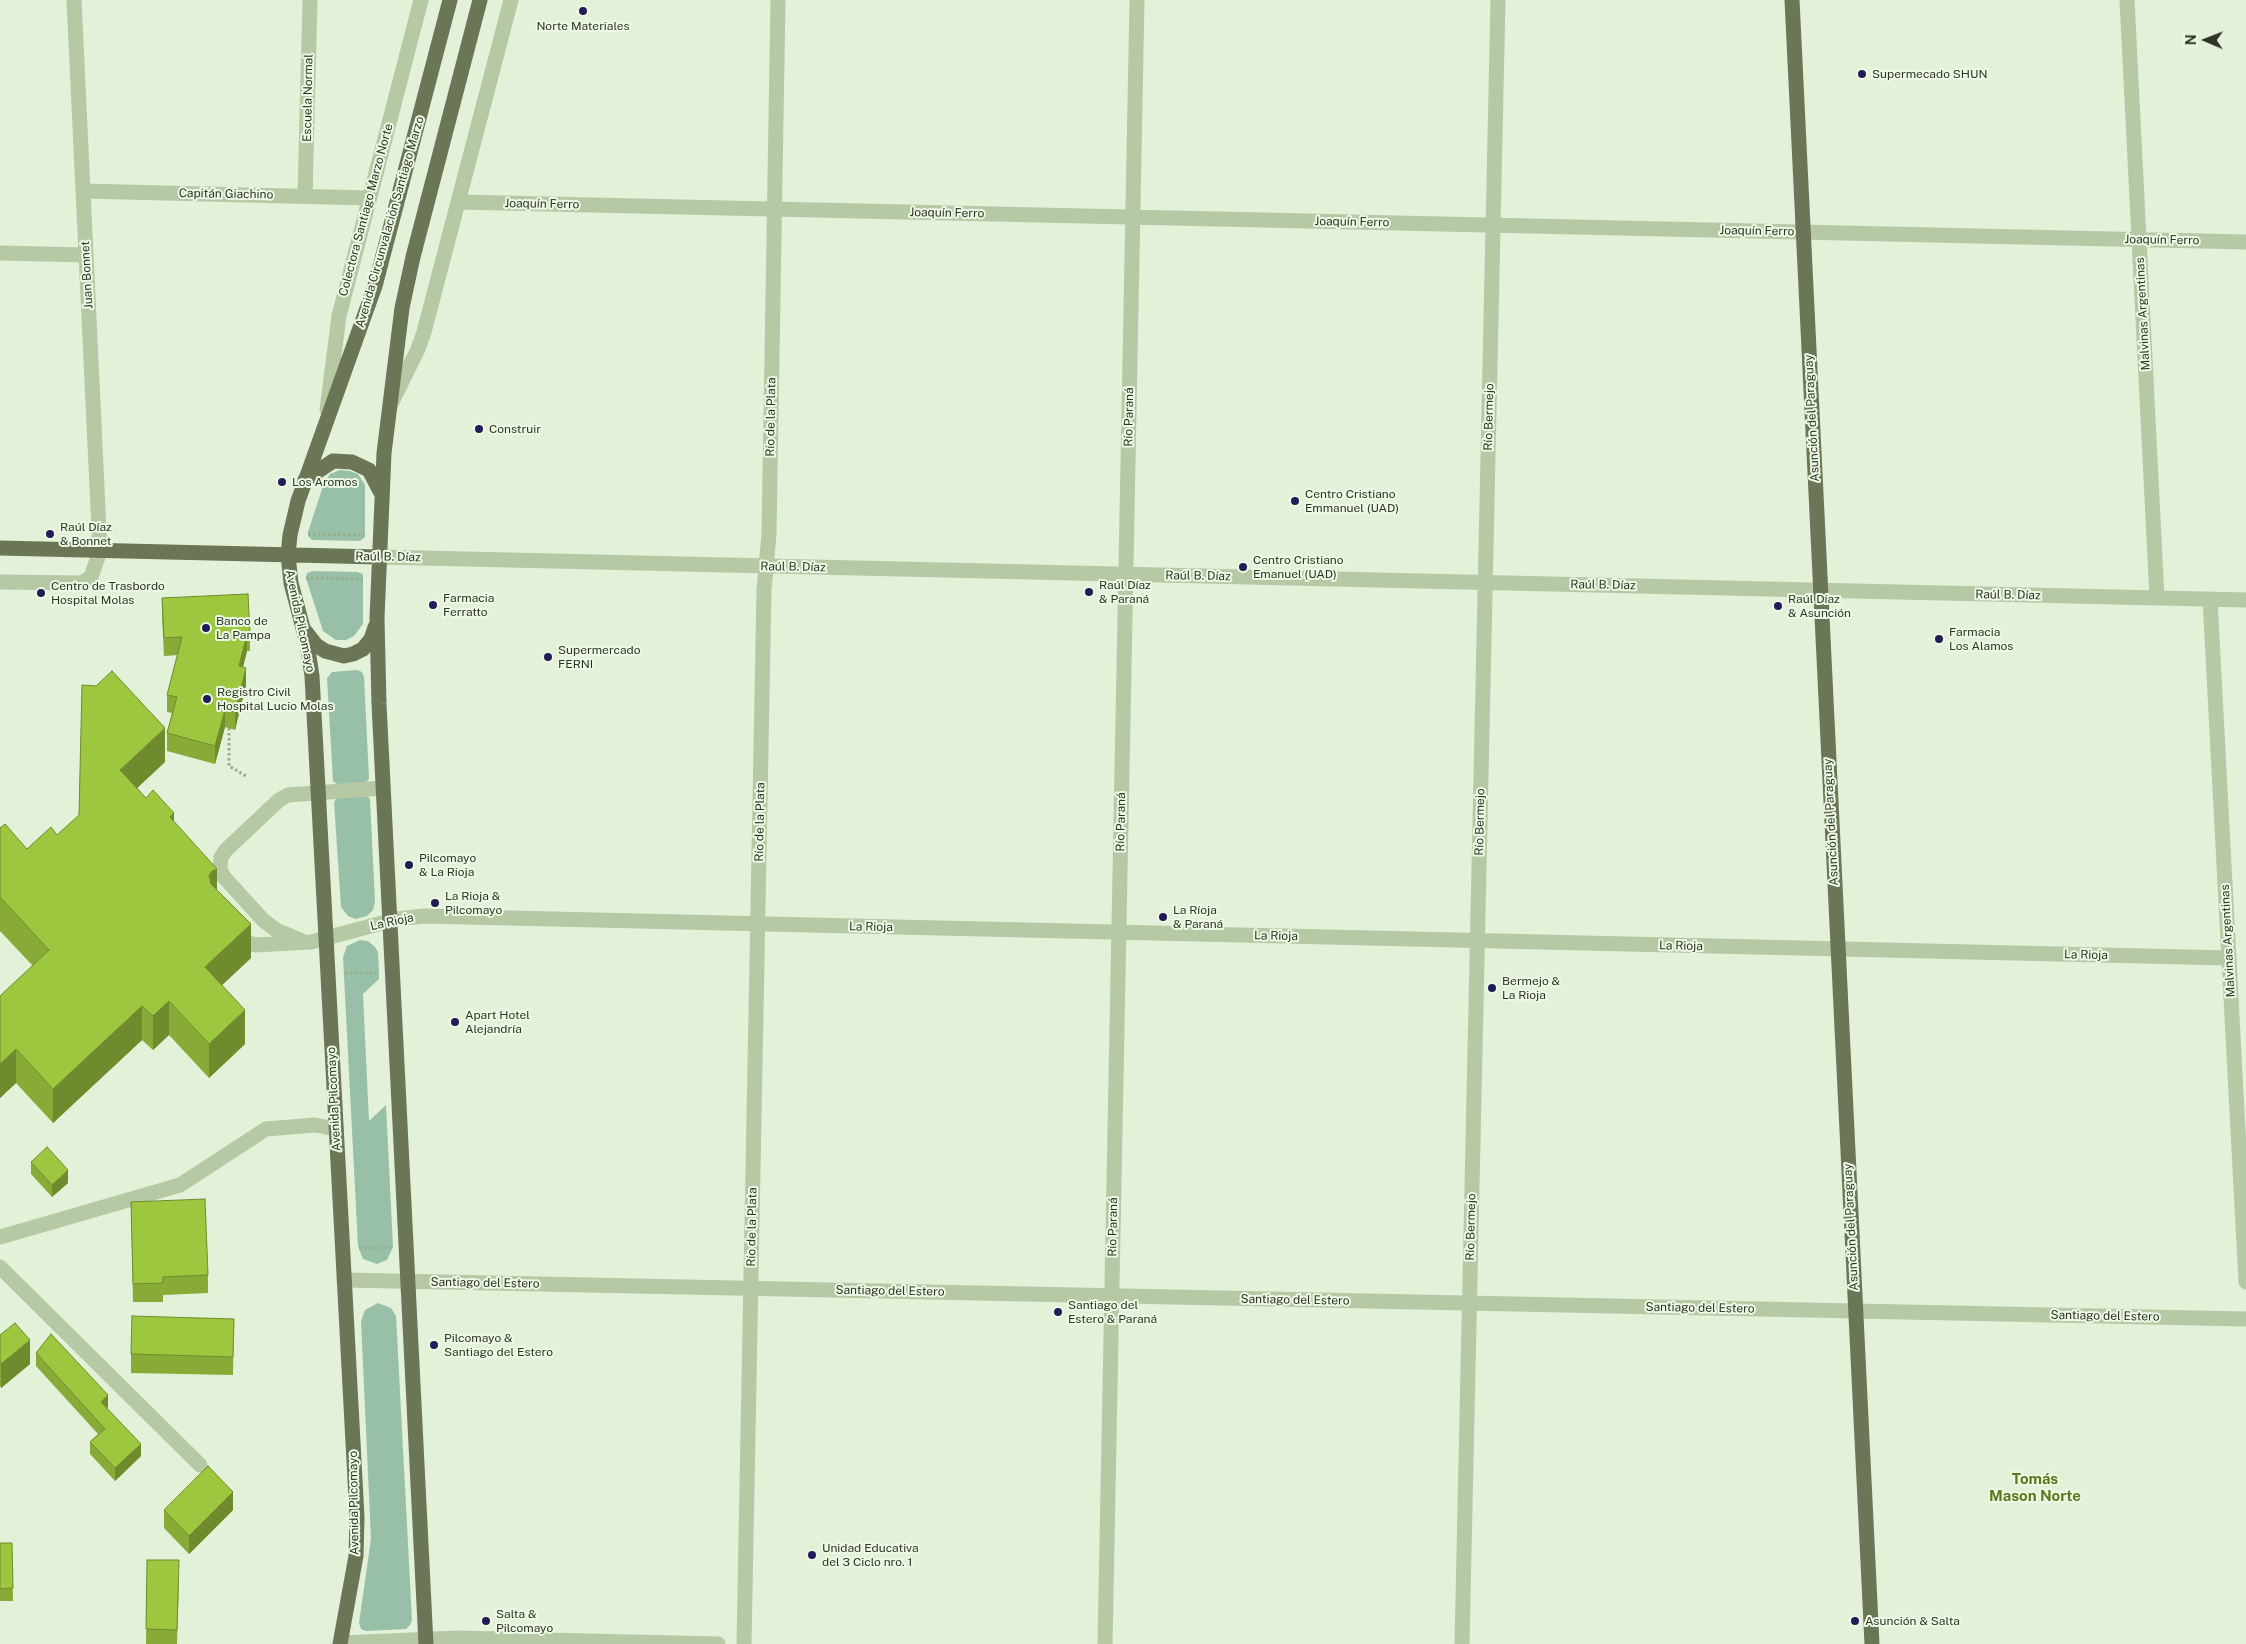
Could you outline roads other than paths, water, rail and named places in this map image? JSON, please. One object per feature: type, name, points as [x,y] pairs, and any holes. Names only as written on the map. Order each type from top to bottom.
[{"type":"main road","name":"Avenida Circunvalación Santiago Marzo","points":[[288,555],[292,523],[305,480],[375,286],[450,0]]},
{"type":"main road","points":[[426,1641],[383,788],[377,618],[381,494],[388,409],[409,274],[480,0]]},
{"type":"main road","name":"Asunción del Paraguay","points":[[1792,0],[1872,1644]]},
{"type":"main road","points":[[305,480],[333,462],[352,462],[369,470],[381,494]]},
{"type":"main road","name":"Raúl B. Díaz","points":[[0,548],[379,557]]},
{"type":"main road","name":"Avenida Pilcomayo","points":[[288,555],[292,592],[303,628],[312,676],[357,1530],[355,1562],[340,1643]]},
{"type":"main road","points":[[303,628],[312,641],[325,652],[349,656],[367,644],[373,635],[377,618]]},
{"type":"street","name":"Juan Bonnet","points":[[74,0],[100,551]]},
{"type":"street","name":"Escuela Normal","points":[[305,196],[310,0]]},
{"type":"street","name":"Colectora Santiago Marzo Norte","points":[[326,422],[338,321],[421,0]]},
{"type":"street","points":[[388,409],[418,349],[424,332],[511,0]]},
{"type":"street","name":"Río de la Plata","points":[[744,1644],[764,590],[769,524],[778,0]]},
{"type":"street","name":"Río Paraná","points":[[1104,1644],[1137,0]]},
{"type":"street","name":"Río Bermejo","points":[[1462,1644],[1498,0]]},
{"type":"street","name":"Malvinas Argentinas","points":[[2127,0],[2157,598]]},
{"type":"street","name":"Capitán Giachino","points":[[83,191],[370,198]]},
{"type":"street","name":"Joaquín Ferro","points":[[458,202],[2246,242]]},
{"type":"street","points":[[0,252],[86,255]]},
{"type":"street","points":[[0,582],[82,583],[91,577],[100,551]]},
{"type":"street","name":"Raúl B. Díaz","points":[[379,557],[2246,600]]},
{"type":"street","name":"Malvinas Argentinas","points":[[2210,599],[2246,1282]]},
{"type":"street","points":[[306,942],[276,930],[263,920],[225,880],[221,872],[221,857],[279,800],[288,795],[383,788]]},
{"type":"street","name":"La Rioja","points":[[224,919],[252,944],[306,942],[326,939],[390,920],[424,916],[2229,958]]},
{"type":"street","points":[[0,1237],[180,1186],[266,1129],[315,1124],[336,1128]]},
{"type":"street","points":[[0,1267],[200,1464]]},
{"type":"street","name":"Santiago del Estero","points":[[344,1280],[2246,1319]]},
{"type":"street","points":[[340,1643],[426,1641],[457,1638],[718,1644]]},
{"type":"place","name":"Norte Materiales","points":[[583,11]]},
{"type":"place","name":"Supermecado SHUN","points":[[1862,74]]},
{"type":"place","name":"Construir","points":[[479,429]]},
{"type":"place","name":"Los Aromos","points":[[282,482]]},
{"type":"place","name":"Centro Cristiano Emmanuel (UAD)","points":[[1295,501]]},
{"type":"place","name":"Raúl Díaz & Bonnet","points":[[50,534]]},
{"type":"place","name":"Centro Cristiano Emanuel (UAD)","points":[[1243,567]]},
{"type":"place","name":"Raúl Díaz & Paraná","points":[[1089,592]]},
{"type":"place","name":"Centro de Trasbordo Hospital Molas","points":[[41,593]]},
{"type":"place","name":"Farmacia Ferratto","points":[[433,605]]},
{"type":"place","name":"Raúl Díaz & Asunción","points":[[1778,606]]},
{"type":"place","name":"Banco de La Pampa","points":[[206,628]]},
{"type":"place","name":"Farmacia Los Alamos","points":[[1939,639]]},
{"type":"place","name":"Supermercado FERNI","points":[[548,657]]},
{"type":"place","name":"Registro Civil Hospital Lucio Molas","points":[[207,699]]},
{"type":"place","name":"Pilcomayo & La Rioja","points":[[409,865]]},
{"type":"place","name":"La Rioja & Pilcomayo","points":[[435,903]]},
{"type":"place","name":"La Ríoja & Paraná","points":[[1163,917]]},
{"type":"place","name":"Bermejo & La Rioja","points":[[1492,988]]},
{"type":"place","name":"Apart Hotel Alejandría","points":[[455,1022]]},
{"type":"place","name":"Santiago del Estero & Paraná","points":[[1058,1312]]},
{"type":"place","name":"Pilcomayo & Santiago del Estero","points":[[434,1345]]},
{"type":"place","name":"Unidad Educativa del 3 Ciclo nro. 1","points":[[812,1555]]},
{"type":"place","name":"Salta & Pilcomayo","points":[[486,1621]]},
{"type":"place","name":"Asunción & Salta","points":[[1855,1621]]},
{"type":"district","name":"Tomás Mason Norte","points":[[2035,1488]]}]
